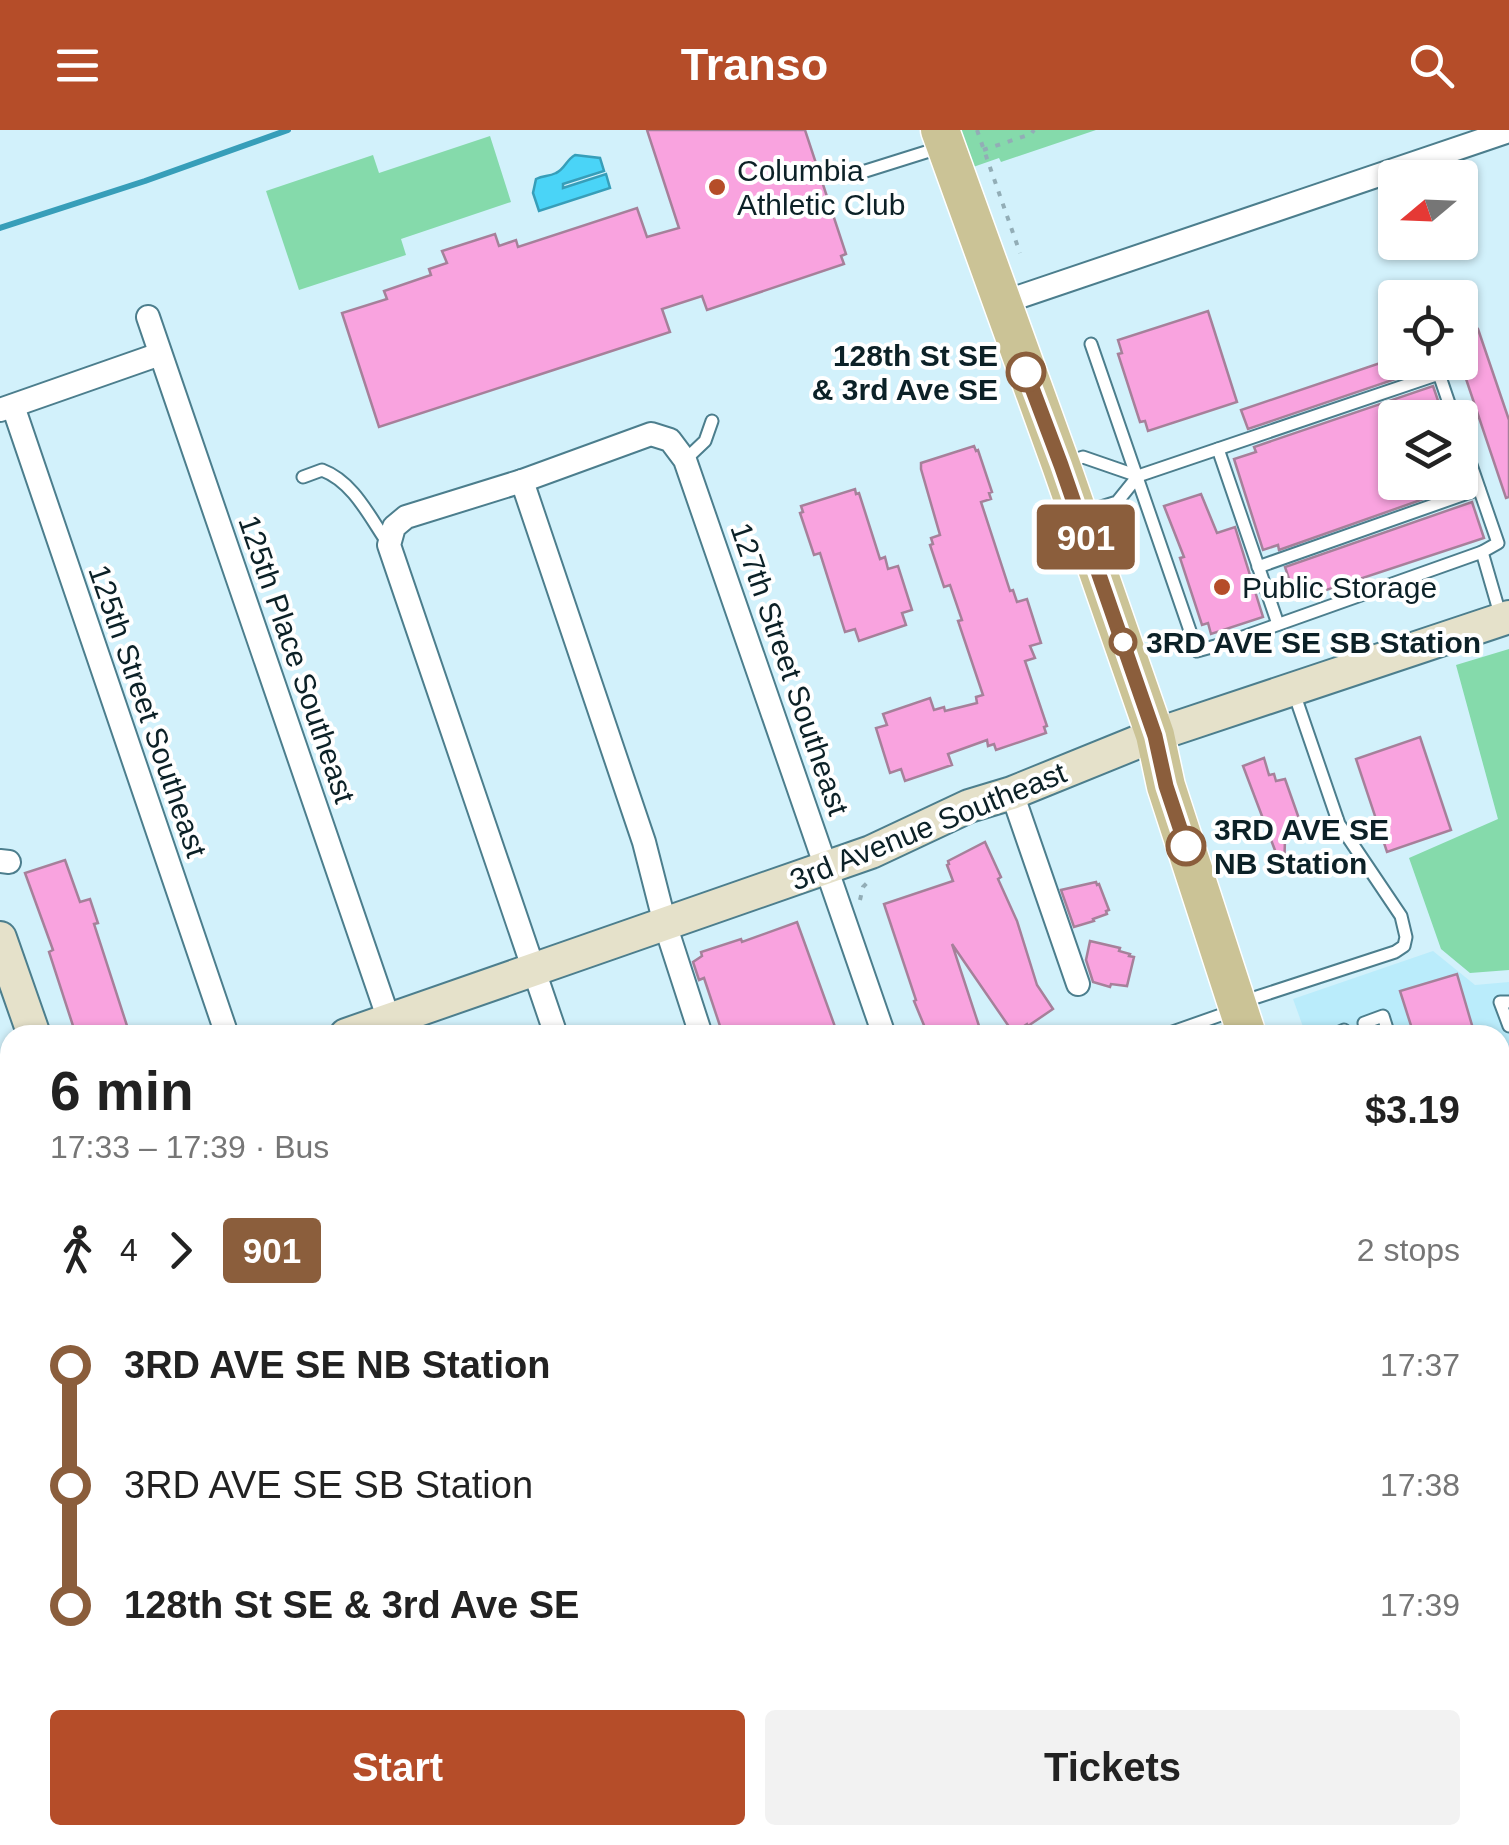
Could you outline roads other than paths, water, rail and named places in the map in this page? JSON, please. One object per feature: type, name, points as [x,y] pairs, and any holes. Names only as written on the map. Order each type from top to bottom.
[{"type":"main road","points":[[954,135],[1001,303],[1061,465],[1155,736],[1166,786],[1248,1014]]},
{"type":"street","points":[[1001,303],[1509,131]]},
{"type":"street","name":"125th Place Southeast","points":[[148,317],[389,1020]]},
{"type":"street","points":[[6,408],[160,354]]},
{"type":"street","name":"125th Street Southeast","points":[[6,408],[223,1025]]},
{"type":"street","name":"127th Street Southeast","points":[[522,481],[651,434],[670,440],[685,460],[881,1025]]},
{"type":"street","points":[[553,1025],[389,545],[394,527],[406,517],[522,481],[644,842],[698,1025]]},
{"type":"street","name":"3rd Avenue Southeast","points":[[375,1025],[828,868],[969,806],[1155,736],[1505,618]]},
{"type":"street","points":[[1012,793],[1078,984]]},
{"type":"street","points":[[0,938],[30,1025]]},
{"type":"lane","points":[[856,174],[954,135]]},
{"type":"lane","points":[[1092,344],[1197,651],[1482,552],[1498,543],[1478,486]]},
{"type":"lane","points":[[1078,514],[1117,502],[1138,476],[1439,374],[1448,400]]},
{"type":"lane","points":[[685,460],[705,441],[712,420]]},
{"type":"lane","points":[[1218,449],[1278,624]]},
{"type":"lane","points":[[1061,465],[1083,457],[1138,476]]},
{"type":"lane","points":[[304,477],[322,470],[349,487],[389,545]]},
{"type":"lane","points":[[1258,566],[1479,489]]},
{"type":"lane","points":[[1482,552],[1505,618]]},
{"type":"lane","points":[[1205,1025],[1248,1014],[1404,946],[1402,916],[1339,824],[1292,689]]},
{"type":"lane","points":[[1509,1002],[1500,1002],[1509,1025]]},
{"type":"lane","points":[[1364,1023],[1383,1016],[1386,1025]]},
{"type":"water","points":[[575,155],[600,158],[604,171],[563,184],[563,188],[606,174],[610,188],[539,211],[533,193],[536,179],[559,171]]},
{"type":"waterway","points":[[0,228],[288,130]]},
{"type":"place","name":"Columbia Athletic Club","points":[[717,187]]},
{"type":"place","name":"128th St SE & 3rd Ave SE","points":[[1026,372]]},
{"type":"place","name":"Public Storage","points":[[1222,587]]},
{"type":"place","name":"3RD AVE SE SB Station","points":[[1123,642]]},
{"type":"place","name":"3RD AVE SE NB Station","points":[[1186,846]]}]
